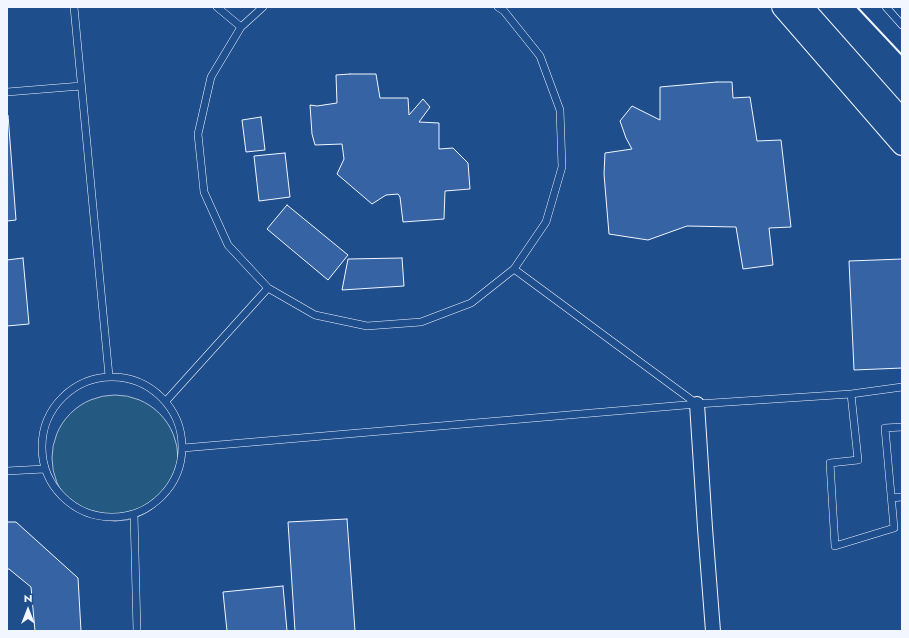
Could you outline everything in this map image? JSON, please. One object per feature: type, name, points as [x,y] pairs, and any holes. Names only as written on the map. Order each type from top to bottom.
[{"type":"main road","points":[[782,7],[902,145]]},
{"type":"main road","points":[[803,7],[902,119]]},
{"type":"street","points":[[697,404],[713,631]]},
{"type":"lane","points":[[74,7],[109,376]]},
{"type":"lane","points":[[217,7],[241,27]]},
{"type":"lane","points":[[263,7],[241,27],[211,77],[198,134],[204,192],[228,246],[268,288],[315,315],[368,326],[421,322],[471,303],[514,269],[546,222],[562,167],[560,110],[540,56],[504,8]]},
{"type":"lane","points":[[886,7],[902,25]]},
{"type":"lane","points":[[7,92],[81,86]]},
{"type":"lane","points":[[514,269],[697,404]]},
{"type":"lane","points":[[166,401],[268,288]]},
{"type":"lane","points":[[109,376],[140,382],[166,401],[179,423],[183,448],[176,476],[159,500],[134,514],[106,518],[80,510],[58,493],[44,469],[40,443],[47,418],[61,396],[83,382],[109,376]]},
{"type":"lane","points":[[183,448],[697,404],[851,394],[902,387]]},
{"type":"lane","points":[[851,394],[858,460],[830,463],[834,546],[894,528],[886,428],[902,427]]},
{"type":"lane","points":[[7,472],[44,469]]},
{"type":"lane","points":[[891,498],[902,497]]},
{"type":"lane","points":[[134,514],[137,631]]},
{"type":"shaded area","points":[[121,395],[145,402],[160,413],[171,428],[177,446],[177,470],[171,488],[160,503],[145,514],[127,520],[109,521],[85,514],[70,503],[59,488],[53,470],[52,452],[59,428],[70,413],[85,402],[103,396]]},
{"type":"building","points":[[376,74],[380,98],[408,98],[409,115],[423,99],[430,107],[419,122],[439,123],[439,149],[453,148],[468,163],[470,189],[445,191],[444,219],[403,222],[400,197],[398,194],[386,195],[372,204],[337,174],[344,159],[342,144],[315,145],[312,134],[310,105],[317,106],[337,103],[336,75]]},
{"type":"building","points":[[732,82],[733,98],[750,97],[757,141],[781,140],[791,227],[769,228],[773,265],[743,269],[736,227],[687,226],[648,240],[609,234],[604,174],[605,153],[632,149],[620,121],[632,106],[660,120],[660,87]]},
{"type":"building","points":[[7,115],[16,220],[7,221]]},
{"type":"building","points":[[261,117],[265,150],[246,152],[242,120]]},
{"type":"building","points":[[285,153],[290,197],[259,201],[254,156]]},
{"type":"building","points":[[287,205],[348,255],[328,280],[267,229]]},
{"type":"building","points":[[23,258],[29,324],[7,326],[7,260]]},
{"type":"building","points":[[402,258],[404,286],[342,290],[348,259]]},
{"type":"building","points":[[902,259],[902,368],[854,370],[849,261]]},
{"type":"building","points":[[347,519],[355,631],[295,631],[288,522]]},
{"type":"building","points":[[7,522],[16,522],[78,578],[81,631],[35,631],[31,587],[7,569]]},
{"type":"building","points":[[283,586],[287,631],[227,631],[223,592]]},
{"type":"wall","points":[[857,7],[902,55]]}]
